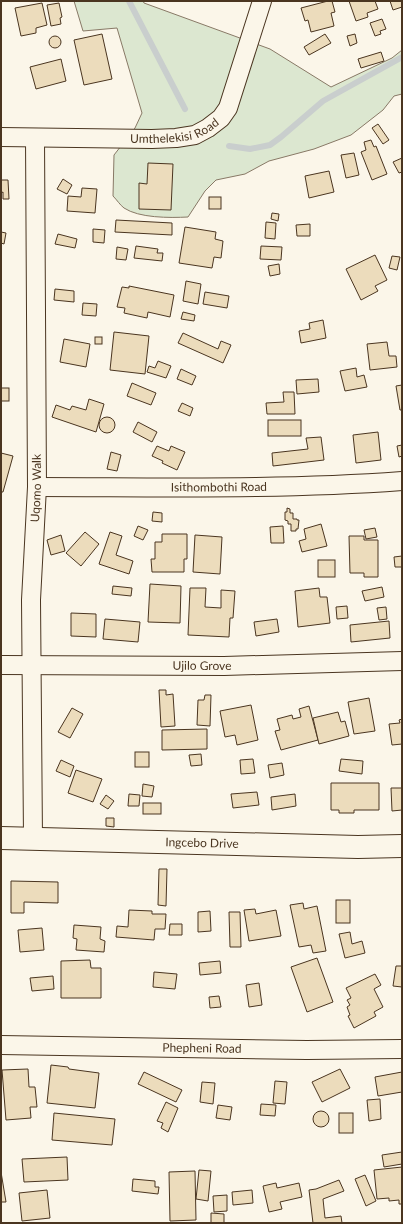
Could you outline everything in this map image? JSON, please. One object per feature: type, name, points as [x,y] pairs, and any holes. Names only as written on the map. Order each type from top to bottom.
[{"type":"main road","name":"Ingcebo Drive","points":[[1,838],[358,847],[402,846]]},
{"type":"street","name":"Umthelekisi Road","points":[[1,137],[152,139],[176,138],[195,135],[208,128],[221,118],[228,108],[260,2]]},
{"type":"street","name":"Uqomo Walk","points":[[33,838],[31,600],[36,487],[35,138]]},
{"type":"street","name":"Isithombothi Road","points":[[36,487],[253,487],[364,484],[402,481]]},
{"type":"street","name":"Ujilo Grove","points":[[1,665],[224,666],[402,661]]},
{"type":"street","name":"Phepheni Road","points":[[1,1045],[307,1050],[402,1049]]},
{"type":"green space","points":[[74,1],[143,1],[144,3],[270,49],[331,87],[392,58],[402,50],[402,94],[394,96],[383,110],[351,135],[314,149],[269,161],[245,174],[216,180],[205,191],[188,217],[146,216],[138,214],[124,208],[113,196],[114,155],[135,128],[142,113],[117,28],[83,31]]},
{"type":"building","points":[[332,1],[335,12],[331,13],[334,26],[311,32],[308,20],[305,21],[301,8]]},
{"type":"building","points":[[349,1],[375,1],[378,9],[367,13],[368,17],[356,21]]},
{"type":"building","points":[[390,1],[402,1],[402,7],[393,10]]},
{"type":"building","points":[[42,3],[47,25],[36,28],[36,33],[21,36],[15,8]]},
{"type":"building","points":[[59,3],[62,17],[60,18],[61,24],[51,26],[47,5]]},
{"type":"building","points":[[382,19],[386,29],[380,31],[381,34],[375,36],[370,23]]},
{"type":"building","points":[[102,34],[112,79],[84,85],[74,40]]},
{"type":"building","points":[[325,34],[331,43],[309,55],[304,47]]},
{"type":"building","points":[[355,34],[357,43],[350,46],[347,36]]},
{"type":"building","points":[[57,36],[60,37],[60,47],[53,48],[50,47],[49,40],[50,37]]},
{"type":"building","points":[[381,52],[384,61],[361,68],[358,59]]},
{"type":"building","points":[[61,59],[66,81],[36,89],[30,67]]},
{"type":"building","points":[[378,124],[389,140],[383,144],[372,128]]},
{"type":"building","points":[[371,140],[374,147],[376,146],[387,174],[372,180],[361,152],[366,150],[364,142]]},
{"type":"building","points":[[354,153],[359,175],[346,178],[341,155]]},
{"type":"building","points":[[402,158],[402,172],[399,173],[393,162]]},
{"type":"building","points":[[148,163],[173,164],[171,210],[139,209],[139,183],[147,184]]},
{"type":"building","points":[[329,171],[334,192],[309,198],[305,176]]},
{"type":"building","points":[[63,179],[72,185],[67,194],[57,189]]},
{"type":"building","points":[[1,180],[8,180],[9,199],[3,199],[3,192],[1,193]]},
{"type":"building","points":[[82,188],[97,189],[95,213],[67,211],[68,196],[81,197]]},
{"type":"building","points":[[209,197],[221,197],[221,209],[209,209]]},
{"type":"building","points":[[272,213],[279,214],[278,221],[271,219]]},
{"type":"building","points":[[116,220],[172,223],[172,235],[115,232]]},
{"type":"building","points":[[266,222],[276,223],[275,239],[265,238]]},
{"type":"building","points":[[310,224],[310,236],[297,236],[296,225]]},
{"type":"building","points":[[185,227],[216,232],[215,239],[223,241],[221,258],[214,257],[212,268],[179,263]]},
{"type":"building","points":[[93,229],[105,230],[104,243],[93,242]]},
{"type":"building","points":[[1,232],[6,233],[4,244],[1,243]]},
{"type":"building","points":[[58,234],[77,239],[75,248],[55,244]]},
{"type":"building","points":[[136,246],[158,249],[157,253],[163,253],[162,261],[134,258]]},
{"type":"building","points":[[261,246],[282,247],[281,260],[260,259]]},
{"type":"building","points":[[117,247],[128,249],[126,260],[116,259]]},
{"type":"building","points":[[375,255],[387,280],[375,286],[378,291],[361,300],[346,269]]},
{"type":"building","points":[[392,256],[400,257],[397,270],[389,268]]},
{"type":"building","points":[[279,264],[280,274],[270,276],[268,266]]},
{"type":"building","points":[[186,281],[201,284],[198,304],[183,301]]},
{"type":"building","points":[[129,286],[174,295],[170,317],[148,312],[147,318],[124,313],[125,308],[117,307],[122,287],[129,288]]},
{"type":"building","points":[[55,289],[74,291],[74,302],[54,300]]},
{"type":"building","points":[[205,292],[229,296],[227,308],[203,304]]},
{"type":"building","points":[[83,303],[97,304],[96,316],[82,315]]},
{"type":"building","points":[[183,312],[195,315],[194,321],[181,319]]},
{"type":"building","points":[[323,320],[326,338],[301,343],[299,331],[310,329],[309,323]]},
{"type":"building","points":[[114,332],[149,336],[145,374],[110,370]]},
{"type":"building","points":[[183,333],[218,349],[221,341],[231,345],[223,363],[178,343]]},
{"type":"building","points":[[95,337],[102,337],[102,344],[95,344]]},
{"type":"building","points":[[64,339],[90,344],[86,367],[60,362]]},
{"type":"building","points":[[387,342],[389,356],[396,356],[397,367],[370,370],[367,344]]},
{"type":"building","points":[[158,361],[171,366],[166,378],[147,372],[149,366],[155,368]]},
{"type":"building","points":[[356,368],[357,377],[364,375],[367,387],[345,391],[340,371]]},
{"type":"building","points":[[181,369],[196,376],[192,385],[177,379]]},
{"type":"building","points":[[318,379],[319,392],[297,394],[296,380]]},
{"type":"building","points":[[132,383],[156,393],[151,405],[127,396]]},
{"type":"building","points":[[402,385],[402,410],[400,410],[396,386]]},
{"type":"building","points":[[1,388],[9,388],[9,401],[1,401]]},
{"type":"building","points":[[283,392],[294,392],[295,414],[267,414],[266,403],[284,402]]},
{"type":"building","points":[[89,399],[104,404],[96,432],[52,417],[56,405],[70,410],[72,406],[86,410]]},
{"type":"building","points":[[182,403],[193,408],[190,416],[178,411]]},
{"type":"building","points":[[107,417],[113,419],[115,425],[113,431],[107,433],[101,431],[99,425],[101,419]]},
{"type":"building","points":[[268,420],[301,420],[301,436],[268,436]]},
{"type":"building","points":[[138,422],[157,432],[152,442],[133,432]]},
{"type":"building","points":[[378,432],[381,460],[356,463],[353,435]]},
{"type":"building","points":[[321,437],[324,460],[273,466],[272,453],[308,449],[306,438]]},
{"type":"building","points":[[402,445],[402,456],[399,457],[397,446]]},
{"type":"building","points":[[157,446],[169,451],[171,446],[185,452],[177,470],[162,463],[163,461],[152,456]]},
{"type":"building","points":[[111,452],[121,455],[117,471],[107,469]]},
{"type":"building","points":[[1,453],[13,456],[3,492],[1,492]]},
{"type":"building","points":[[287,508],[290,509],[290,513],[293,513],[293,519],[299,520],[298,529],[296,529],[296,531],[291,531],[291,524],[288,524],[288,521],[285,520],[285,512],[287,512]]},
{"type":"building","points":[[153,512],[162,513],[162,522],[152,521]]},
{"type":"building","points":[[321,524],[327,546],[302,552],[299,541],[306,539],[304,529]]},
{"type":"building","points":[[138,526],[148,530],[143,540],[134,536]]},
{"type":"building","points":[[283,526],[284,543],[271,543],[270,527]]},
{"type":"building","points":[[375,528],[377,537],[366,539],[364,530]]},
{"type":"building","points":[[85,532],[99,544],[81,566],[66,553]]},
{"type":"building","points":[[110,532],[122,536],[116,555],[133,561],[129,574],[99,564]]},
{"type":"building","points":[[162,534],[187,534],[187,559],[184,559],[184,572],[152,572],[151,559],[155,559],[155,542],[162,542]]},
{"type":"building","points":[[61,535],[65,551],[51,555],[47,540]]},
{"type":"building","points":[[195,535],[222,537],[220,574],[193,572]]},
{"type":"building","points":[[349,536],[364,536],[364,540],[378,540],[378,577],[364,577],[364,573],[350,573]]},
{"type":"building","points":[[402,556],[402,567],[395,567],[394,557]]},
{"type":"building","points":[[318,560],[335,560],[335,577],[318,577]]},
{"type":"building","points":[[150,584],[181,586],[180,623],[148,622]]},
{"type":"building","points":[[113,586],[132,588],[131,596],[112,594]]},
{"type":"building","points":[[382,587],[384,597],[365,601],[362,591]]},
{"type":"building","points":[[190,588],[206,588],[205,607],[221,608],[221,590],[235,591],[233,618],[230,618],[229,637],[188,635]]},
{"type":"building","points":[[319,588],[320,597],[327,597],[330,623],[298,627],[295,591]]},
{"type":"building","points":[[347,606],[348,618],[337,619],[336,607]]},
{"type":"building","points":[[386,607],[387,619],[379,620],[377,608]]},
{"type":"building","points":[[71,613],[96,614],[96,637],[71,636]]},
{"type":"building","points":[[105,619],[140,622],[138,642],[103,639]]},
{"type":"building","points":[[277,619],[279,632],[256,636],[254,622]]},
{"type":"building","points":[[389,621],[390,638],[351,642],[350,625]]},
{"type":"building","points":[[159,690],[166,690],[166,695],[173,694],[175,726],[161,727]]},
{"type":"building","points":[[205,695],[211,695],[210,726],[197,725],[198,700],[204,700]]},
{"type":"building","points":[[369,698],[375,731],[354,734],[348,702]]},
{"type":"building","points":[[251,705],[258,740],[237,745],[235,735],[225,737],[220,711]]},
{"type":"building","points":[[309,706],[318,740],[281,750],[275,731],[280,730],[277,719],[292,715],[293,719],[301,717],[299,709]]},
{"type":"building","points":[[72,708],[83,714],[70,738],[58,732]]},
{"type":"building","points":[[338,712],[341,722],[345,721],[349,736],[319,744],[313,718]]},
{"type":"building","points":[[402,719],[402,744],[392,745],[389,724],[400,723],[399,720]]},
{"type":"building","points":[[207,729],[207,749],[162,750],[162,730]]},
{"type":"building","points":[[135,752],[149,752],[149,767],[135,767]]},
{"type":"building","points":[[201,754],[202,765],[191,766],[189,755]]},
{"type":"building","points":[[253,759],[255,773],[241,774],[240,760]]},
{"type":"building","points":[[341,759],[363,761],[362,774],[339,771]]},
{"type":"building","points":[[61,760],[74,766],[70,777],[56,771]]},
{"type":"building","points":[[282,763],[284,775],[270,778],[268,765]]},
{"type":"building","points":[[76,770],[102,779],[93,802],[68,793]]},
{"type":"building","points":[[331,783],[379,783],[379,810],[354,810],[354,813],[339,813],[339,810],[331,810]]},
{"type":"building","points":[[143,784],[154,786],[152,797],[142,796]]},
{"type":"building","points":[[391,788],[402,788],[402,810],[392,811]]},
{"type":"building","points":[[257,792],[259,805],[233,808],[231,794]]},
{"type":"building","points":[[129,794],[140,795],[139,806],[128,806]]},
{"type":"building","points":[[295,794],[296,806],[272,810],[271,797]]},
{"type":"building","points":[[106,795],[114,801],[108,809],[100,804]]},
{"type":"building","points":[[143,803],[161,803],[161,814],[143,814]]},
{"type":"building","points":[[106,818],[114,818],[114,827],[106,826]]},
{"type":"building","points":[[159,869],[167,869],[166,906],[158,905]]},
{"type":"building","points":[[11,881],[58,882],[58,903],[24,902],[24,913],[11,913]]},
{"type":"building","points":[[336,900],[350,900],[350,923],[336,923]]},
{"type":"building","points":[[303,903],[304,909],[317,906],[326,951],[313,953],[311,945],[299,947],[290,905]]},
{"type":"building","points":[[255,909],[256,914],[276,910],[281,936],[249,941],[244,910]]},
{"type":"building","points":[[129,910],[152,911],[152,914],[166,914],[165,929],[155,929],[154,940],[116,937],[117,926],[128,927]]},
{"type":"building","points":[[210,911],[211,931],[198,932],[198,912]]},
{"type":"building","points":[[229,912],[240,912],[241,947],[230,947]]},
{"type":"building","points":[[170,924],[182,924],[182,935],[169,935]]},
{"type":"building","points":[[74,925],[101,927],[100,939],[105,941],[104,952],[76,950],[77,939],[73,938]]},
{"type":"building","points":[[42,928],[44,950],[20,952],[18,930]]},
{"type":"building","points":[[350,932],[352,944],[362,941],[365,953],[345,958],[339,934]]},
{"type":"building","points":[[317,958],[333,1002],[307,1012],[291,967]]},
{"type":"building","points":[[90,960],[91,968],[101,968],[101,998],[61,998],[61,961]]},
{"type":"building","points":[[220,961],[221,973],[200,975],[199,963]]},
{"type":"building","points":[[396,966],[402,966],[402,987],[393,986]]},
{"type":"building","points":[[154,972],[177,974],[175,989],[153,987]]},
{"type":"building","points":[[375,974],[381,985],[374,989],[383,1007],[374,1012],[376,1016],[354,1028],[348,1016],[350,1015],[347,1007],[350,1005],[347,1000],[351,998],[346,988]]},
{"type":"building","points":[[53,976],[54,989],[32,991],[30,978]]},
{"type":"building","points":[[259,983],[262,1005],[249,1007],[246,985]]},
{"type":"building","points":[[219,996],[221,1007],[210,1008],[209,997]]},
{"type":"building","points":[[51,1065],[99,1073],[95,1108],[47,1103]]},
{"type":"building","points":[[28,1069],[29,1087],[35,1087],[37,1107],[30,1107],[31,1118],[6,1120],[2,1070]]},
{"type":"building","points":[[340,1069],[350,1088],[322,1102],[312,1082]]},
{"type":"building","points":[[144,1072],[182,1090],[176,1102],[138,1084]]},
{"type":"building","points":[[402,1072],[402,1092],[378,1096],[375,1077]]},
{"type":"building","points":[[275,1081],[287,1082],[285,1104],[273,1103]]},
{"type":"building","points":[[202,1082],[215,1083],[213,1104],[200,1102]]},
{"type":"building","points":[[380,1099],[381,1119],[369,1121],[367,1100]]},
{"type":"building","points":[[166,1102],[178,1108],[168,1132],[161,1128],[163,1123],[157,1121]]},
{"type":"building","points":[[261,1104],[276,1105],[275,1116],[260,1115]]},
{"type":"building","points":[[218,1105],[232,1107],[230,1120],[216,1118]]},
{"type":"building","points":[[321,1111],[327,1113],[329,1119],[327,1125],[321,1127],[315,1125],[313,1119],[315,1113]]},
{"type":"building","points":[[54,1113],[115,1119],[112,1145],[52,1140]]},
{"type":"building","points":[[339,1113],[353,1113],[353,1133],[339,1133]]},
{"type":"building","points":[[402,1152],[402,1164],[384,1167],[382,1155]]},
{"type":"building","points":[[67,1157],[68,1180],[24,1182],[22,1159]]},
{"type":"building","points":[[402,1167],[402,1204],[399,1204],[399,1200],[389,1201],[389,1198],[377,1199],[374,1170]]},
{"type":"building","points":[[199,1170],[211,1171],[208,1201],[196,1199]]},
{"type":"building","points":[[195,1171],[196,1220],[170,1221],[169,1172]]},
{"type":"building","points":[[1,1172],[6,1202],[1,1202]]},
{"type":"building","points":[[365,1175],[376,1201],[366,1206],[355,1179]]},
{"type":"building","points":[[133,1179],[155,1181],[155,1187],[159,1187],[158,1194],[132,1191]]},
{"type":"building","points":[[339,1180],[344,1191],[323,1199],[325,1218],[341,1216],[342,1223],[313,1223],[309,1190],[316,1189]]},
{"type":"building","points":[[276,1183],[277,1188],[299,1183],[302,1197],[280,1202],[282,1209],[269,1212],[263,1186]]},
{"type":"building","points":[[47,1190],[50,1218],[22,1221],[19,1193]]},
{"type":"building","points":[[252,1190],[253,1203],[233,1205],[232,1192]]},
{"type":"building","points":[[227,1195],[227,1211],[214,1212],[213,1196]]},
{"type":"building","points":[[211,1213],[224,1214],[224,1223],[211,1223]]},
{"type":"waterway","points":[[129,1],[185,109]]},
{"type":"waterway","points":[[229,146],[250,149],[270,145],[323,101],[402,57]]}]
